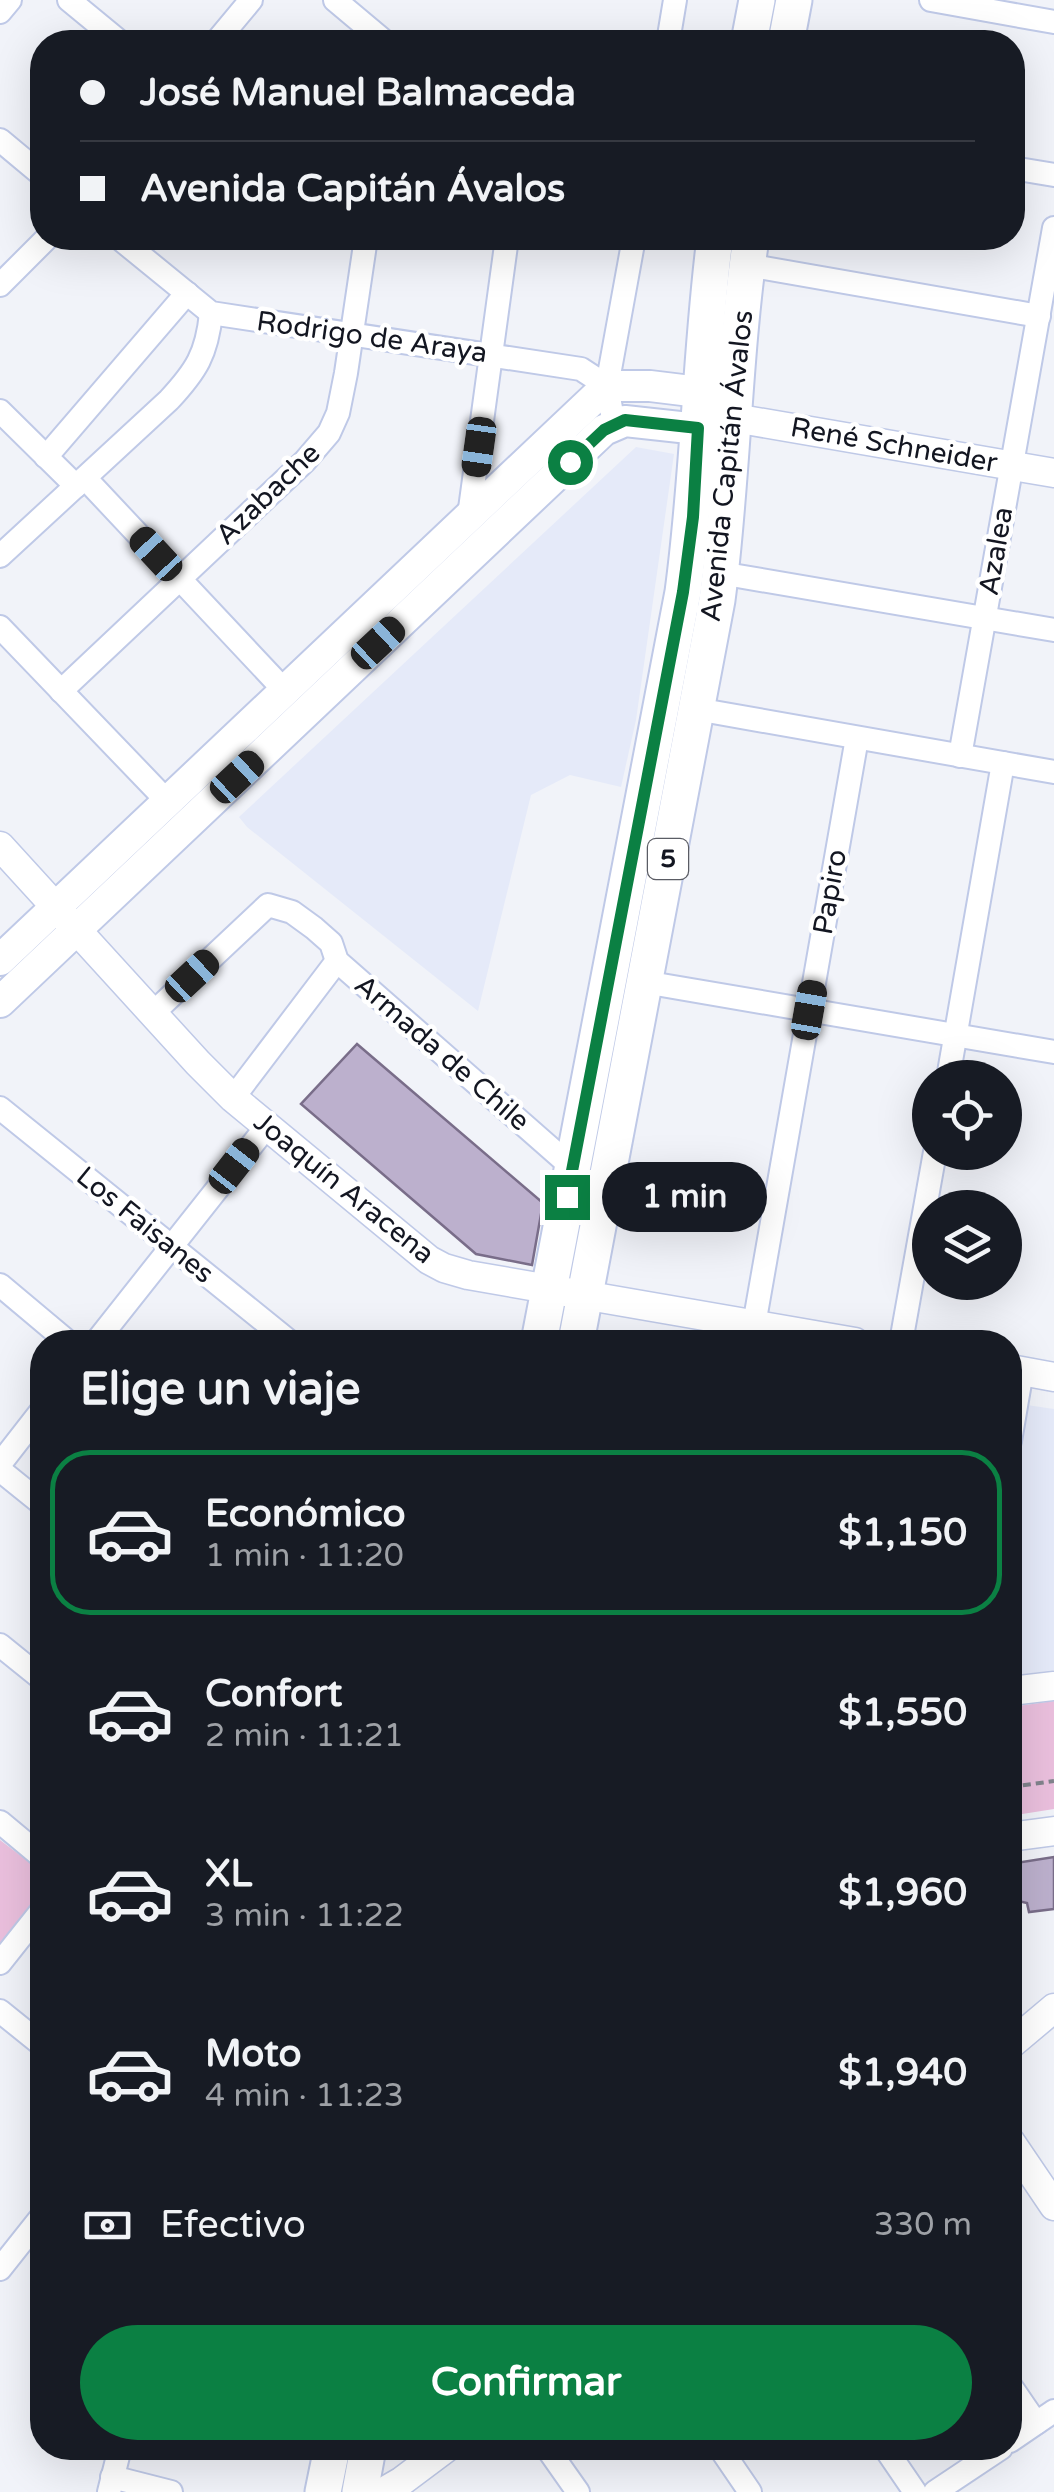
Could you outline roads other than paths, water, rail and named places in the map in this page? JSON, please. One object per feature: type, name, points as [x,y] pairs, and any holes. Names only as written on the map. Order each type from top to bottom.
[{"type":"highway","points":[[752,30],[758,0]]},
{"type":"highway","points":[[788,30],[794,0]]},
{"type":"highway","name":"Avenida Capitán Ávalos","points":[[541,1330],[683,592],[693,517],[699,392],[714,250]]},
{"type":"highway","name":"Avenida Capitán Ávalos","points":[[578,1330],[720,573],[749,251]]},
{"type":"highway","points":[[323,2492],[330,2460]]},
{"type":"highway","points":[[360,2492],[366,2460]]},
{"type":"main road","points":[[0,1002],[66,918],[168,802],[607,386],[699,392],[734,418]]},
{"type":"main road","points":[[0,960],[66,918],[604,430],[625,420],[698,428],[734,418]]},
{"type":"street","points":[[0,12],[10,0]]},
{"type":"street","points":[[69,0],[105,30]]},
{"type":"street","points":[[226,30],[251,0]]},
{"type":"street","points":[[335,0],[371,30]]},
{"type":"street","points":[[670,30],[675,0]]},
{"type":"street","points":[[931,0],[1054,22]]},
{"type":"street","points":[[0,140],[30,164]]},
{"type":"street","points":[[1025,170],[1054,175]]},
{"type":"street","name":"Azalea","points":[[960,756],[1054,228]]},
{"type":"street","points":[[0,285],[35,250]]},
{"type":"street","points":[[0,556],[169,400],[190,376],[207,344],[211,313],[134,250]]},
{"type":"street","name":"Azabache","points":[[61,691],[305,461],[329,433],[341,402],[364,250]]},
{"type":"street","points":[[469,516],[506,250]]},
{"type":"street","points":[[614,424],[607,386],[632,250]]},
{"type":"street","points":[[749,251],[1038,316]]},
{"type":"street","points":[[46,457],[187,293]]},
{"type":"street","name":"Rodrigo de Araya","points":[[211,313],[572,366],[589,372],[607,386]]},
{"type":"street","points":[[0,411],[180,579],[285,691]]},
{"type":"street","name":"René Schneider","points":[[734,418],[1054,473]]},
{"type":"street","points":[[720,573],[1054,630]]},
{"type":"street","points":[[0,627],[168,802]]},
{"type":"street","points":[[696,709],[1054,772]]},
{"type":"street","name":"Papiro","points":[[753,1330],[857,738]]},
{"type":"street","points":[[951,1060],[1003,763]]},
{"type":"street","name":"Joaquín Aracena","points":[[0,846],[233,1098],[429,1260],[454,1272],[734,1330]]},
{"type":"street","name":"Armada de Chile","points":[[153,1013],[268,904],[292,912],[331,943],[337,961],[573,1168]]},
{"type":"street","points":[[233,1098],[337,961]]},
{"type":"street","points":[[644,982],[1054,1052]]},
{"type":"street","name":"Los Faisanes","points":[[0,1108],[275,1330]]},
{"type":"street","points":[[105,1330],[266,1126]]},
{"type":"street","points":[[904,1330],[932,1170]]},
{"type":"street","points":[[0,1285],[54,1330]]},
{"type":"street","points":[[1022,1370],[1053,1371]]},
{"type":"street","points":[[30,1426],[0,1467],[30,1493]]},
{"type":"street","points":[[0,1646],[30,1670]]},
{"type":"street","points":[[1022,1690],[1054,1686]]},
{"type":"street","points":[[0,1822],[30,1847]]},
{"type":"street","points":[[1022,1835],[1054,1830]]},
{"type":"street","points":[[0,1963],[30,1925]]},
{"type":"street","points":[[1022,2034],[1054,2008]]},
{"type":"street","points":[[0,2011],[30,2035]]},
{"type":"street","points":[[1022,2159],[1054,2206]]},
{"type":"street","points":[[0,2269],[30,2231]]},
{"type":"street","points":[[1022,2396],[1045,2417],[1022,2433]]},
{"type":"street","points":[[117,2460],[111,2485],[171,2492]]},
{"type":"street","points":[[398,2488],[432,2460]]},
{"type":"street","points":[[555,2460],[578,2492]]},
{"type":"street","points":[[728,2460],[750,2492]]},
{"type":"street","points":[[893,2460],[915,2492]]},
{"type":"street","points":[[936,2492],[983,2460]]}]
